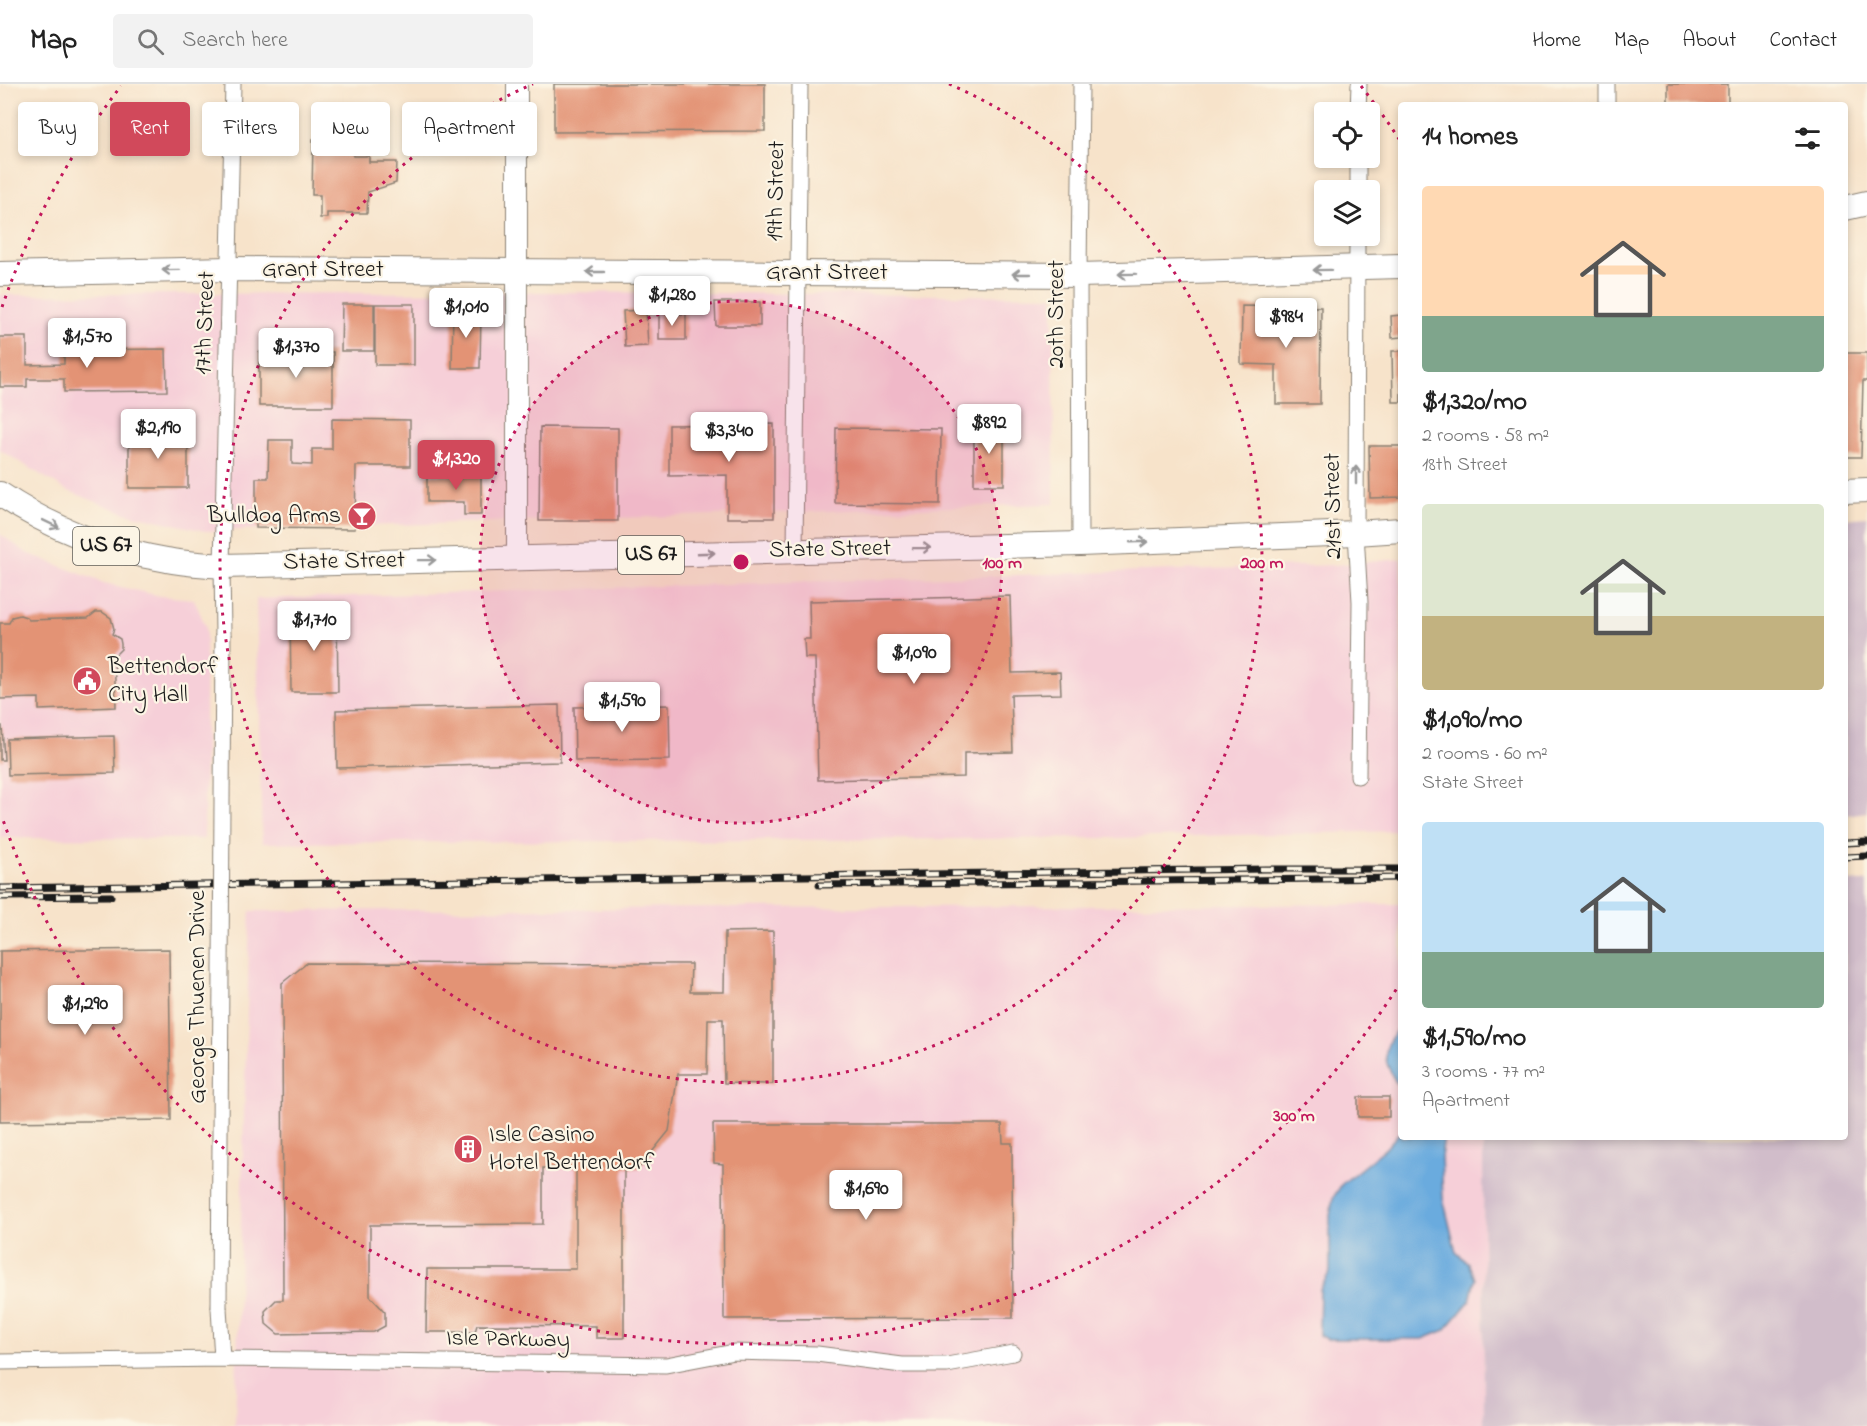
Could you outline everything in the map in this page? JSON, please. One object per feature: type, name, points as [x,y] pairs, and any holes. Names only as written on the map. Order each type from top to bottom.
[{"type":"main road","points":[[1848,207],[1867,203]]},
{"type":"main road","name":"Grant Street","points":[[0,274],[230,269],[1079,275],[1398,266]]},
{"type":"main road","points":[[1848,491],[1867,490]]},
{"type":"main road","name":"US 67","points":[[0,494],[27,512],[98,544],[168,561],[222,566]]},
{"type":"main road","name":"State Street","points":[[222,566],[1080,544],[1356,534],[1398,530]]},
{"type":"street","name":"17th Street","points":[[223,634],[222,566],[234,84]]},
{"type":"street","points":[[517,84],[517,558]]},
{"type":"street","name":"19th Street","points":[[795,551],[800,84]]},
{"type":"street","name":"20th Street","points":[[1080,544],[1081,84]]},
{"type":"street","points":[[1358,102],[1359,84]]},
{"type":"street","points":[[1607,84],[1607,102]]},
{"type":"street","name":"21st Street","points":[[1357,246],[1356,534],[1360,602],[1358,776]]},
{"type":"street","name":"George Thuenen Drive","points":[[222,1359],[219,1308],[223,634]]},
{"type":"street","name":"Isle Parkway","points":[[0,1362],[222,1359],[666,1365],[734,1352],[817,1354],[913,1365],[946,1365],[1013,1353]]},
{"type":"shaded area","points":[[546,292],[1053,296],[1054,504],[205,531],[125,513],[66,490],[0,450],[0,295]]},
{"type":"shaded area","points":[[1867,517],[1867,812],[1848,815],[1848,519]]},
{"type":"shaded area","points":[[0,534],[27,553],[104,583],[160,596],[194,599],[206,627],[204,839],[0,838]]},
{"type":"shaded area","points":[[1398,559],[1398,831],[1116,838],[262,843],[256,599],[1335,565]]},
{"type":"shaded area","points":[[1867,881],[1867,1426],[1484,1426],[1483,1140],[1848,1140],[1848,882]]},
{"type":"shaded area","points":[[1398,904],[1398,1140],[1483,1140],[1484,1426],[235,1426],[250,911]]},
{"type":"water","points":[[1398,1029],[1398,1085],[1386,1058],[1386,1050],[1393,1034]]},
{"type":"water","points":[[1398,1134],[1398,1140],[1444,1140],[1441,1157],[1443,1198],[1456,1252],[1468,1263],[1475,1279],[1470,1301],[1445,1330],[1423,1339],[1327,1339],[1319,1335],[1320,1289],[1330,1272],[1330,1216],[1333,1198],[1342,1184],[1386,1148]]},
{"type":"building","points":[[554,84],[765,84],[765,131],[554,132]]},
{"type":"building","points":[[1668,84],[1728,84],[1728,102],[1668,102]]},
{"type":"building","points":[[313,156],[369,156],[369,162],[397,162],[396,183],[368,192],[367,213],[327,213],[327,218],[320,218],[320,195],[312,195]]},
{"type":"building","points":[[715,302],[760,302],[760,326],[716,326]]},
{"type":"building","points":[[342,304],[374,304],[374,351],[341,351]]},
{"type":"building","points":[[375,304],[414,304],[414,365],[375,365]]},
{"type":"building","points":[[1242,306],[1321,307],[1320,404],[1276,404],[1276,365],[1241,364]]},
{"type":"building","points":[[453,309],[481,309],[480,368],[452,368]]},
{"type":"building","points":[[646,310],[648,346],[625,347],[623,311]]},
{"type":"building","points":[[659,313],[686,314],[686,340],[659,340]]},
{"type":"building","points":[[1398,315],[1398,337],[1392,338],[1391,316]]},
{"type":"building","points":[[0,337],[27,337],[27,365],[64,364],[64,350],[166,349],[167,391],[64,392],[64,379],[27,379],[27,387],[0,387]]},
{"type":"building","points":[[1392,351],[1398,351],[1398,402],[1393,402]]},
{"type":"building","points":[[259,352],[333,352],[333,406],[259,406]]},
{"type":"building","points":[[1848,353],[1867,353],[1867,381],[1863,381],[1861,457],[1848,457]]},
{"type":"building","points":[[332,419],[410,420],[410,466],[356,466],[355,529],[256,528],[256,478],[268,478],[269,440],[292,440],[292,464],[312,465],[312,449],[332,449]]},
{"type":"building","points":[[774,424],[774,518],[727,518],[727,475],[669,476],[669,425]]},
{"type":"building","points":[[974,425],[1004,425],[1004,485],[974,485]]},
{"type":"building","points":[[540,427],[618,428],[618,521],[539,521]]},
{"type":"building","points":[[836,428],[941,429],[940,504],[835,503]]},
{"type":"building","points":[[129,431],[188,431],[188,488],[129,488]]},
{"type":"building","points":[[1369,446],[1398,446],[1398,497],[1370,498]]},
{"type":"building","points":[[427,475],[481,475],[481,515],[464,515],[464,502],[427,502]]},
{"type":"building","points":[[1010,596],[1012,673],[1060,672],[1061,694],[1011,695],[1013,752],[964,753],[964,777],[818,780],[815,658],[805,658],[804,639],[810,639],[809,601]]},
{"type":"building","points":[[337,611],[338,692],[291,692],[290,612]]},
{"type":"building","points":[[96,612],[102,612],[111,618],[114,629],[112,634],[120,639],[121,649],[114,656],[116,707],[39,710],[39,698],[0,699],[0,623],[9,623],[12,617],[20,615],[29,620],[88,618]]},
{"type":"building","points":[[559,705],[560,762],[337,768],[336,710]]},
{"type":"building","points":[[669,705],[670,760],[575,761],[574,707]]},
{"type":"building","points":[[0,726],[2,726],[4,760],[0,760]]},
{"type":"building","points":[[114,736],[115,773],[8,775],[7,739]]},
{"type":"building","name":"Isle Casino Hotel Bettendorf","points":[[773,931],[773,1084],[724,1083],[723,1019],[708,1019],[707,1074],[678,1074],[669,1131],[639,1168],[624,1168],[624,1338],[596,1338],[596,1326],[477,1325],[475,1332],[426,1332],[427,1269],[576,1269],[576,1168],[543,1168],[543,1224],[370,1225],[370,1296],[385,1312],[385,1326],[374,1332],[278,1334],[266,1324],[265,1311],[276,1300],[283,1300],[282,983],[307,963],[691,964],[690,992],[724,992],[725,932]]},
{"type":"building","points":[[169,949],[171,1120],[0,1122],[0,951]]},
{"type":"building","points":[[1358,1097],[1389,1097],[1389,1117],[1358,1117]]},
{"type":"building","points":[[713,1124],[1002,1124],[1003,1143],[1012,1143],[1013,1318],[724,1319],[723,1164],[714,1163]]},
{"type":"railway","points":[[1848,843],[1867,842]]},
{"type":"railway","points":[[1848,857],[1867,856]]},
{"type":"railway","points":[[0,888],[1398,869]]},
{"type":"railway","points":[[819,885],[1398,878]]},
{"type":"railway","points":[[0,897],[111,896]]},
{"type":"place","name":"Bulldog Arms","points":[[362,516]]},
{"type":"place","name":"Bettendorf City Hall","points":[[87,681]]},
{"type":"place","name":"Isle Casino Hotel Bettendorf","points":[[468,1149]]}]
